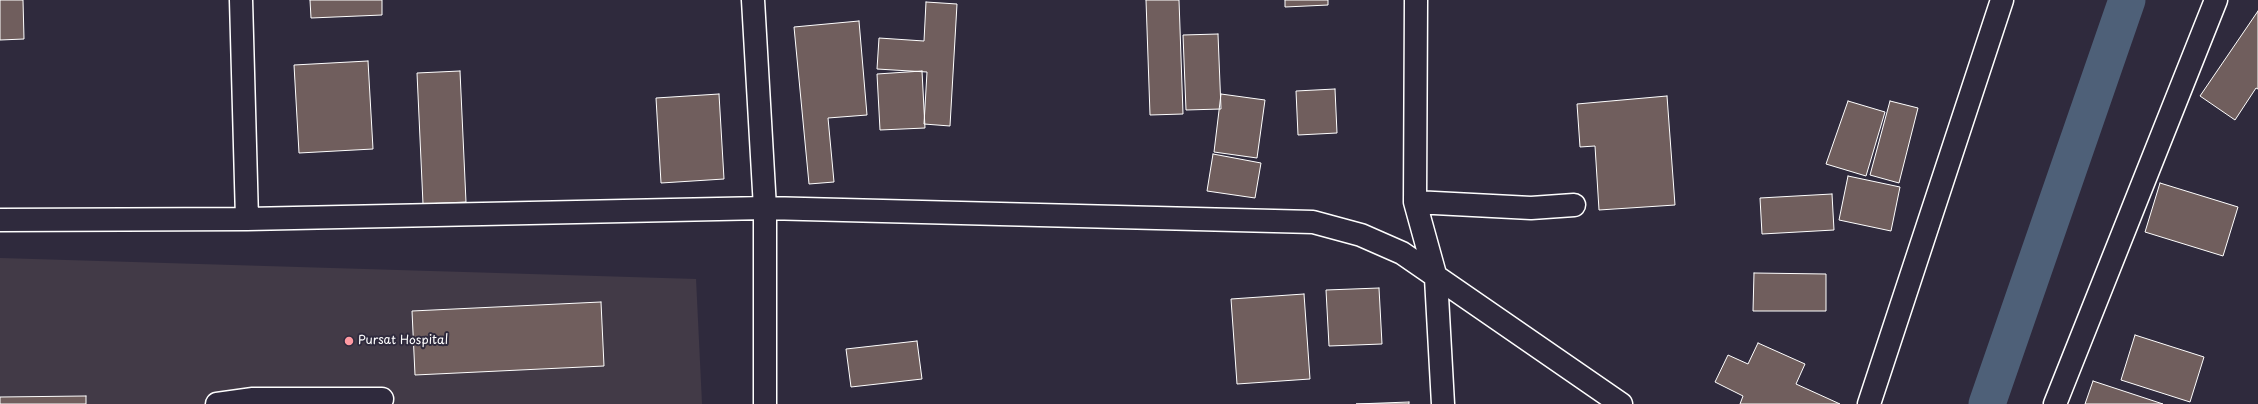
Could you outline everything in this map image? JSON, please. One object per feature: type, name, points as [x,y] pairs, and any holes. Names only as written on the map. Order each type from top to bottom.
[{"type":"street","points":[[240,0],[246,219]]},
{"type":"street","points":[[753,0],[765,208],[765,404]]},
{"type":"street","points":[[1416,0],[1415,202],[1436,278],[1443,404]]},
{"type":"street","points":[[1869,404],[2002,0]]},
{"type":"street","points":[[2055,404],[2216,0]]},
{"type":"street","points":[[1415,202],[1531,208],[1574,205]]},
{"type":"street","points":[[0,220],[246,219],[765,208],[1313,222],[1361,235],[1402,253],[1436,278],[1621,404]]},
{"type":"street","points":[[217,404],[253,399],[382,399]]},
{"type":"shaded area","name":"Pursat Hospital","points":[[0,258],[696,279],[702,404],[0,404]]},
{"type":"building","points":[[0,0],[23,0],[24,39],[0,40]]},
{"type":"building","points":[[310,0],[382,0],[382,15],[311,18]]},
{"type":"building","points":[[1146,0],[1179,0],[1183,114],[1150,115]]},
{"type":"building","points":[[1285,0],[1328,0],[1328,5],[1285,7]]},
{"type":"building","points":[[926,2],[957,4],[950,126],[924,124],[927,72],[877,69],[879,38],[924,41]]},
{"type":"building","points":[[2258,11],[2258,89],[2256,88],[2235,120],[2200,96]]},
{"type":"building","points":[[859,21],[867,115],[828,118],[834,182],[809,184],[794,27]]},
{"type":"building","points":[[1218,34],[1221,109],[1186,110],[1183,35]]},
{"type":"building","points":[[368,61],[373,149],[299,153],[294,65]]},
{"type":"building","points":[[460,71],[466,202],[423,204],[417,73]]},
{"type":"building","points":[[922,71],[925,128],[880,130],[877,74]]},
{"type":"building","points":[[1335,89],[1337,133],[1298,135],[1296,91]]},
{"type":"building","points":[[719,94],[724,179],[661,183],[656,98]]},
{"type":"building","points":[[1221,94],[1265,100],[1257,158],[1214,152]]},
{"type":"building","points":[[1667,96],[1675,205],[1599,210],[1595,146],[1580,147],[1577,104]]},
{"type":"building","points":[[1848,101],[1885,112],[1866,176],[1826,164]]},
{"type":"building","points":[[1890,101],[1918,108],[1899,183],[1870,175]]},
{"type":"building","points":[[1213,154],[1261,163],[1255,198],[1207,191]]},
{"type":"building","points":[[1848,176],[1900,187],[1891,231],[1839,220]]},
{"type":"building","points":[[2160,183],[2238,207],[2223,256],[2145,232]]},
{"type":"building","points":[[1832,194],[1834,230],[1762,234],[1760,198]]},
{"type":"building","points":[[1754,273],[1826,274],[1826,311],[1753,311]]},
{"type":"building","points":[[1379,288],[1382,344],[1329,346],[1326,290]]},
{"type":"building","points":[[1304,294],[1310,379],[1237,384],[1231,299]]},
{"type":"building","points":[[601,302],[604,366],[415,375],[412,311]]},
{"type":"building","points":[[2135,335],[2204,357],[2190,402],[2121,380]]},
{"type":"building","points":[[917,341],[922,379],[851,387],[846,349]]},
{"type":"building","points":[[1758,343],[1805,364],[1796,384],[1840,404],[1740,404],[1743,396],[1715,382],[1728,355],[1748,364]]},
{"type":"building","points":[[2093,381],[2163,404],[2085,404]]},
{"type":"building","points":[[86,396],[86,404],[0,404],[0,397]]},
{"type":"building","points":[[1409,402],[1409,404],[1356,404]]},
{"type":"waterway","points":[[1987,404],[2127,0]]},
{"type":"place","name":"Pursat Hospital","points":[[349,341]]}]
